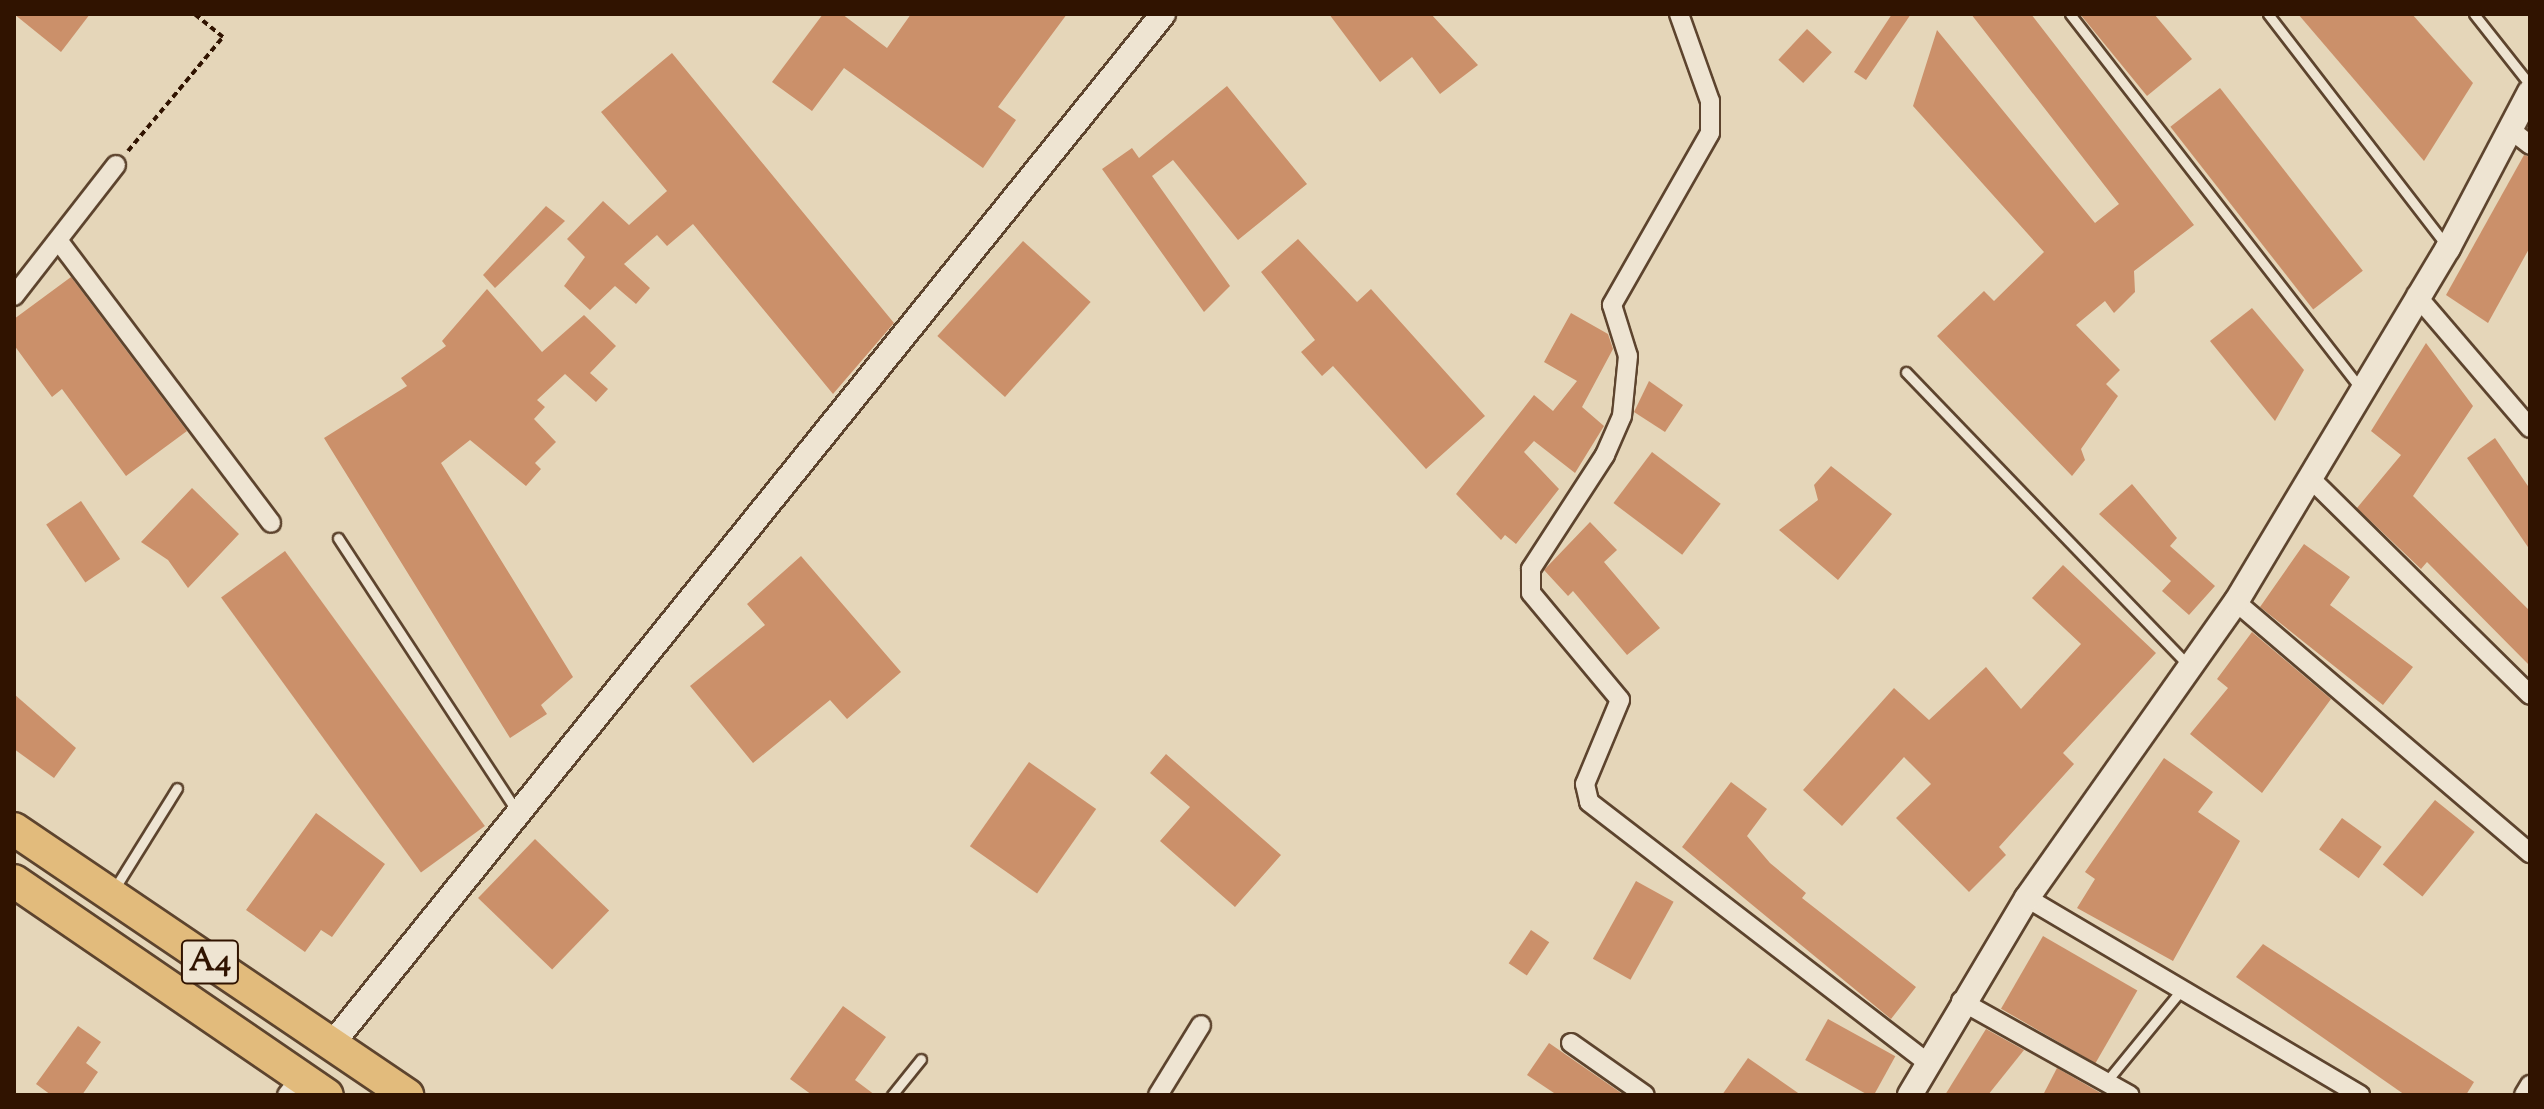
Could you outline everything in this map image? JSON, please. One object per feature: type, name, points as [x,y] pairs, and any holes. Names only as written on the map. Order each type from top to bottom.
[{"type":"highway","name":"A4","points":[[14,829],[407,1095]]},
{"type":"highway","name":"A4","points":[[14,881],[305,1089]]},
{"type":"street","points":[[332,1044],[520,816],[1163,14]]},
{"type":"street","points":[[1679,14],[1710,101],[1710,133],[1612,305],[1628,356],[1622,416],[1531,569],[1531,593],[1620,700],[1585,784],[1589,802],[1928,1063]]},
{"type":"street","points":[[1910,1095],[1961,1001],[2027,898],[2236,602],[2416,295],[2520,137],[2530,92]]},
{"type":"street","points":[[14,296],[61,244],[116,165]]},
{"type":"street","points":[[61,244],[271,523]]},
{"type":"street","points":[[2416,295],[2530,428]]},
{"type":"street","points":[[2309,477],[2530,695]]},
{"type":"street","points":[[2236,602],[2530,853]]},
{"type":"street","points":[[2027,898],[2360,1095]]},
{"type":"street","points":[[1961,1001],[2129,1095]]},
{"type":"street","points":[[1158,1095],[1201,1025]]},
{"type":"street","points":[[1571,1043],[1645,1095]]},
{"type":"lane","points":[[2070,14],[2361,389]]},
{"type":"lane","points":[[2268,14],[2448,248]]},
{"type":"lane","points":[[2474,14],[2530,85]]},
{"type":"lane","points":[[1906,372],[2190,667]]},
{"type":"lane","points":[[338,538],[520,816]]},
{"type":"lane","points":[[110,895],[177,788]]},
{"type":"lane","points":[[2105,1083],[2182,989]]},
{"type":"lane","points":[[892,1095],[921,1059]]},
{"type":"path","points":[[116,165],[223,37],[195,14]]},
{"type":"building","points":[[14,14],[90,14],[61,52]]},
{"type":"building","points":[[823,14],[842,14],[887,48],[911,14],[1067,14],[998,107],[1016,120],[983,168],[844,68],[812,111],[772,82]]},
{"type":"building","points":[[1329,14],[1431,14],[1478,65],[1440,94],[1412,57],[1380,82]]},
{"type":"building","points":[[1892,14],[1911,14],[1866,80],[1854,72]]},
{"type":"building","points":[[1971,14],[2031,14],[2194,225],[2134,271],[2135,292],[2114,313],[2105,301],[2076,325],[2120,370],[2106,384],[2118,396],[2081,449],[2085,460],[2072,476],[1937,336],[1984,291],[1994,301],[2044,252],[1913,106],[1937,30],[2095,223],[2119,204]]},
{"type":"building","points":[[2080,14],[2154,14],[2192,59],[2147,96]]},
{"type":"building","points":[[2298,14],[2412,14],[2473,83],[2424,161]]},
{"type":"building","points":[[1807,29],[1832,52],[1803,83],[1778,60]]},
{"type":"building","points":[[672,53],[894,323],[833,394],[693,224],[667,246],[657,235],[624,264],[650,288],[636,304],[615,286],[590,310],[564,286],[585,257],[567,239],[603,201],[629,225],[667,191],[601,112]]},
{"type":"building","points":[[1227,86],[1307,184],[1238,240],[1173,160],[1152,176],[1230,286],[1204,312],[1102,169],[1132,148],[1139,158]]},
{"type":"building","points":[[2220,88],[2363,271],[2313,310],[2170,127]]},
{"type":"building","points":[[2524,155],[2530,157],[2530,247],[2488,323],[2446,295]]},
{"type":"building","points":[[546,206],[565,221],[495,288],[483,275]]},
{"type":"building","points":[[1298,239],[1357,302],[1371,289],[1485,416],[1426,469],[1333,366],[1322,376],[1301,352],[1315,340],[1261,272]]},
{"type":"building","points":[[1023,241],[1091,302],[1005,397],[937,336]]},
{"type":"building","points":[[71,277],[187,431],[126,476],[62,389],[52,397],[14,345],[14,319]]},
{"type":"building","points":[[487,289],[542,352],[584,315],[616,346],[590,373],[608,389],[596,402],[565,374],[537,400],[545,407],[534,419],[556,442],[535,463],[541,469],[526,486],[470,440],[441,463],[573,677],[541,705],[547,714],[510,738],[324,438],[407,386],[401,378],[446,346],[442,341]]},
{"type":"building","points":[[2252,308],[2304,370],[2275,421],[2210,341]]},
{"type":"building","points":[[1571,313],[1608,334],[1613,349],[1582,407],[1604,426],[1575,473],[1534,441],[1524,452],[1559,489],[1516,544],[1505,535],[1501,540],[1456,494],[1534,395],[1553,411],[1577,381],[1544,362]]},
{"type":"building","points":[[2426,343],[2473,406],[2413,496],[2530,611],[2530,666],[2427,562],[2421,569],[2357,508],[2401,455],[2371,431]]},
{"type":"building","points":[[1649,381],[1683,405],[1665,432],[1634,412]]},
{"type":"building","points":[[2495,438],[2530,489],[2530,550],[2467,458]]},
{"type":"building","points":[[1652,452],[1721,504],[1682,555],[1613,503]]},
{"type":"building","points":[[1831,466],[1892,514],[1838,580],[1779,530],[1818,500],[1814,485]]},
{"type":"building","points":[[2132,484],[2177,538],[2170,546],[2215,586],[2189,615],[2162,591],[2171,581],[2099,514]]},
{"type":"building","points":[[192,488],[239,534],[188,588],[168,560],[141,542]]},
{"type":"building","points":[[81,501],[120,559],[85,583],[46,524]]},
{"type":"building","points":[[1590,522],[1617,550],[1604,562],[1660,628],[1627,655],[1573,591],[1568,596],[1544,570]]},
{"type":"building","points":[[2304,544],[2350,577],[2330,605],[2413,667],[2383,705],[2260,607]]},
{"type":"building","points":[[285,551],[485,826],[421,873],[221,597]]},
{"type":"building","points":[[801,556],[901,672],[847,719],[830,700],[753,763],[690,686],[765,625],[747,604]]},
{"type":"building","points":[[2063,565],[2156,653],[2063,753],[2074,764],[1999,847],[2006,855],[1969,892],[1896,818],[1931,784],[1904,757],[1842,826],[1803,790],[1894,688],[1929,720],[1986,667],[2021,709],[2081,644],[2032,598]]},
{"type":"building","points":[[2252,632],[2331,699],[2262,793],[2190,734],[2228,688],[2217,679]]},
{"type":"building","points":[[14,694],[76,748],[54,778],[14,749]]},
{"type":"building","points":[[1166,754],[1281,855],[1235,907],[1160,841],[1190,807],[1150,773]]},
{"type":"building","points":[[2164,758],[2213,792],[2198,812],[2240,841],[2173,961],[2077,908],[2095,879],[2085,872]]},
{"type":"building","points":[[1029,762],[1096,809],[1037,893],[970,846]]},
{"type":"building","points":[[1731,782],[1767,809],[1747,836],[1770,863],[1806,893],[1802,898],[1916,987],[1891,1019],[1682,847]]},
{"type":"building","points":[[2435,800],[2475,832],[2422,897],[2383,865]]},
{"type":"building","points":[[316,813],[385,864],[332,937],[321,930],[305,952],[246,910]]},
{"type":"building","points":[[2342,818],[2382,847],[2359,878],[2319,850]]},
{"type":"building","points":[[535,839],[609,911],[552,970],[478,898]]},
{"type":"building","points":[[1636,881],[1674,902],[1630,980],[1593,959]]},
{"type":"building","points":[[1531,930],[1549,942],[1527,975],[1509,963]]},
{"type":"building","points":[[2043,936],[2137,990],[2095,1063],[2001,1009]]},
{"type":"building","points":[[2263,944],[2474,1082],[2466,1095],[2405,1095],[2236,977]]},
{"type":"building","points":[[843,1006],[886,1037],[855,1080],[875,1095],[812,1095],[790,1079]]},
{"type":"building","points":[[1828,1019],[1895,1056],[1874,1095],[1868,1095],[1805,1060]]},
{"type":"building","points":[[78,1026],[101,1042],[86,1063],[98,1072],[82,1095],[51,1095],[36,1084]]},
{"type":"building","points":[[1986,1029],[2024,1050],[1988,1095],[1945,1095]]},
{"type":"building","points":[[1549,1043],[1624,1095],[1557,1095],[1527,1075]]},
{"type":"building","points":[[1748,1058],[1801,1095],[1722,1095]]},
{"type":"building","points":[[2057,1068],[2104,1095],[2043,1095]]}]
